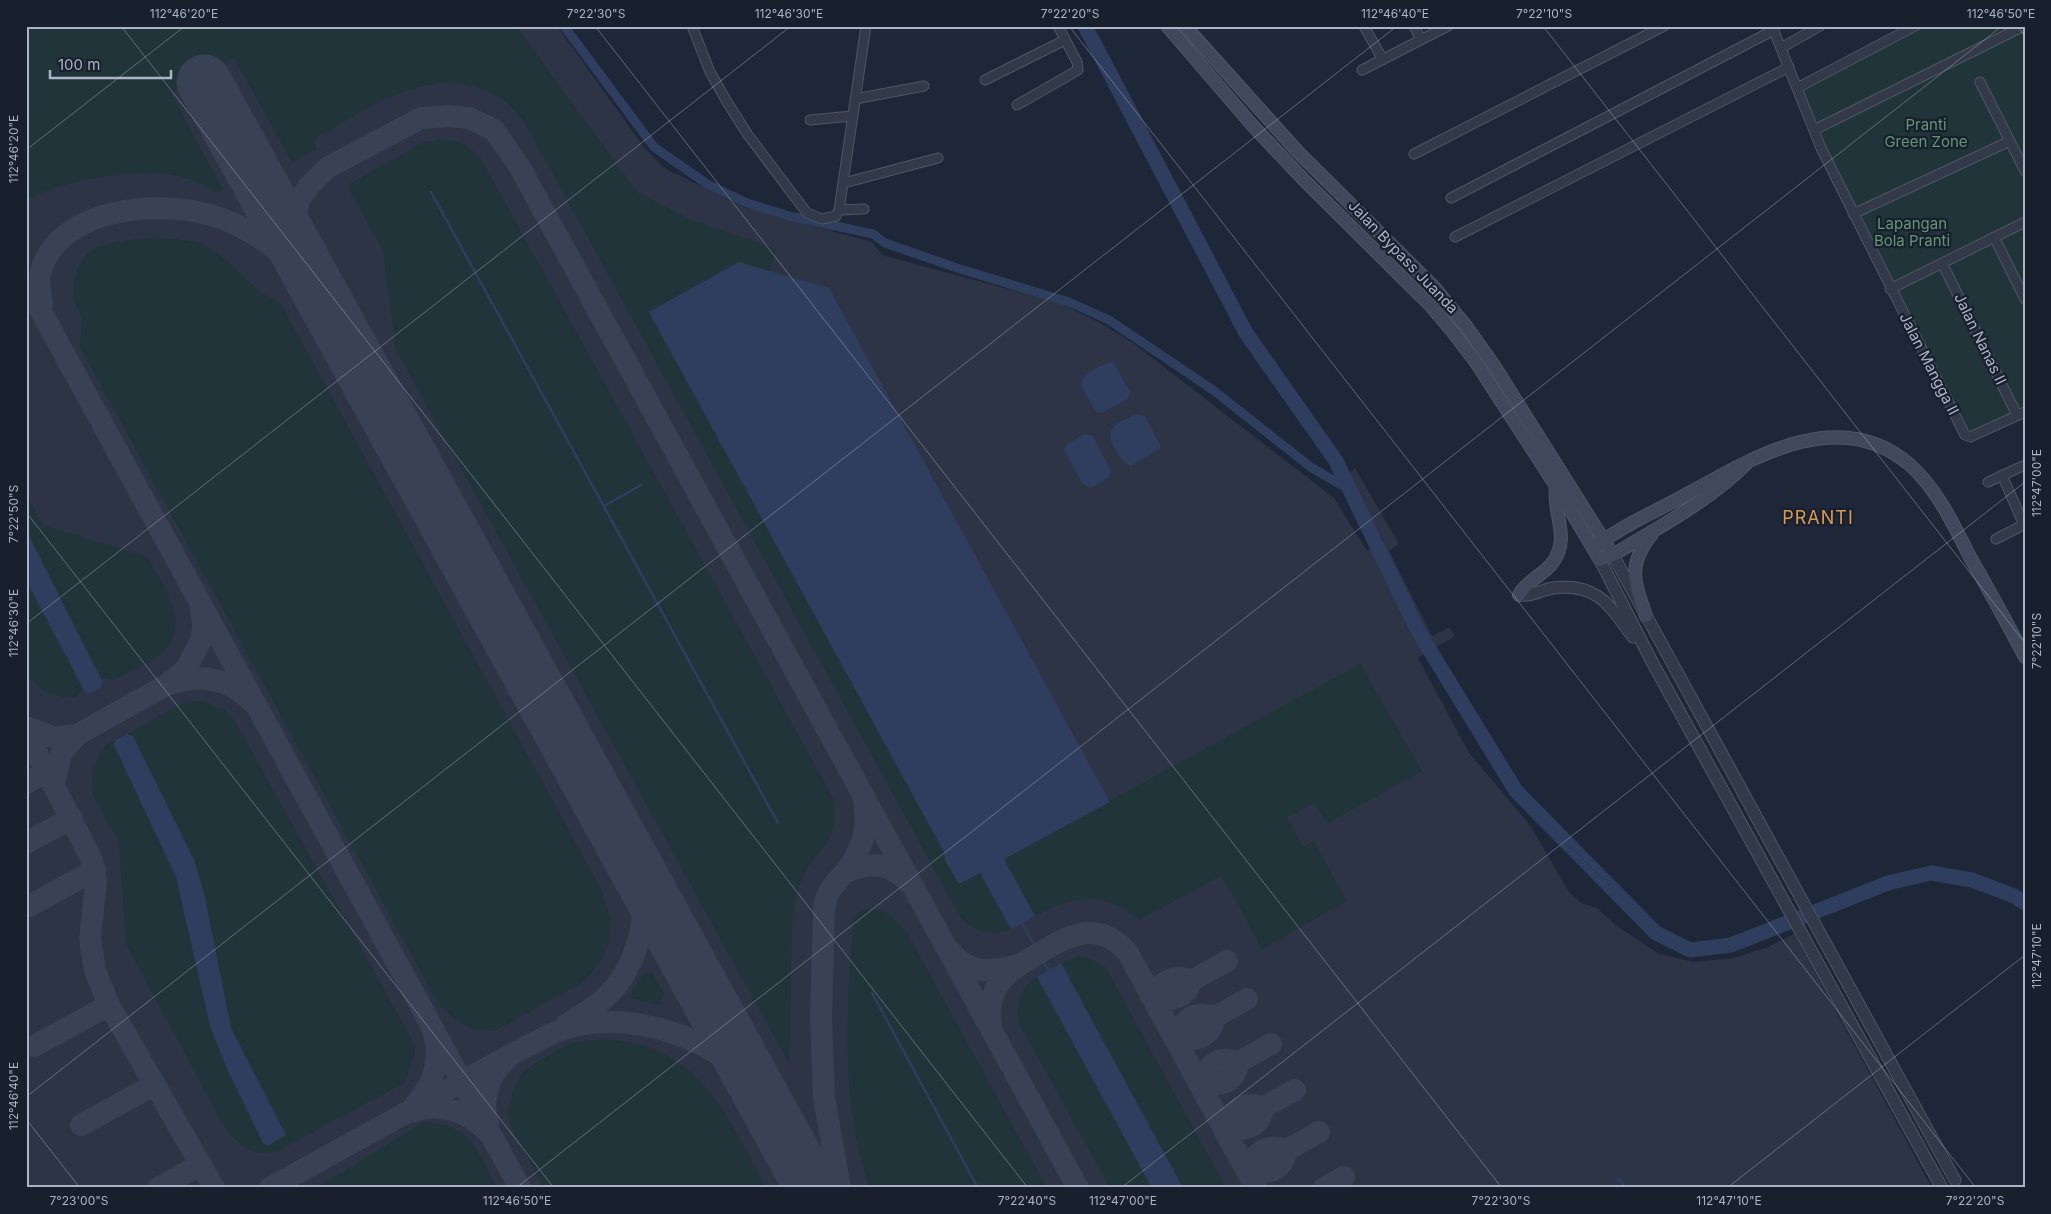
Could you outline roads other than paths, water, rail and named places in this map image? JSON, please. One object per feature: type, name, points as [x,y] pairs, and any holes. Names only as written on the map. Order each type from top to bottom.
[{"type":"main road","name":"Jalan Bypass Juanda","points":[[1167,26],[1212,81],[1304,180],[1430,305],[1475,361],[1556,486],[1600,560]]},
{"type":"main road","name":"Jalan Bypass Juanda","points":[[1185,26],[1298,152],[1434,287],[1460,319],[1493,364],[1613,555]]},
{"type":"main road","points":[[1593,548],[1604,540],[1747,463],[1783,446],[1824,436],[1849,438],[1874,444],[1909,464],[1937,496],[2025,657]]},
{"type":"main road","points":[[1600,560],[1613,555],[1657,528],[1731,479],[1747,463]]},
{"type":"main road","points":[[1519,595],[1525,587],[1550,566],[1558,553],[1562,530],[1555,501],[1556,486]]},
{"type":"main road","points":[[1646,616],[1636,584],[1634,564],[1638,554],[1657,528]]},
{"type":"street","points":[[692,26],[710,72],[748,135],[807,213],[817,218],[828,219],[836,216],[839,210],[866,26]]},
{"type":"street","points":[[1017,105],[1078,70],[1077,62],[1058,26]]},
{"type":"street","points":[[1364,26],[1383,60]]},
{"type":"street","points":[[1414,26],[1421,40]]},
{"type":"street","points":[[1362,70],[1448,26]]},
{"type":"street","points":[[1414,154],[1664,26]]},
{"type":"street","points":[[1781,48],[1820,26]]},
{"type":"street","points":[[1797,88],[1915,26]]},
{"type":"street","points":[[1814,130],[2024,26]]},
{"type":"street","points":[[1451,198],[1773,28]]},
{"type":"street","name":"Jalan Mangga II","points":[[1773,28],[1814,130],[1853,214],[1965,435],[1970,437],[2021,414]]},
{"type":"street","points":[[985,80],[1065,40]]},
{"type":"street","points":[[1454,237],[1789,67]]},
{"type":"street","points":[[1980,82],[2025,171]]},
{"type":"street","points":[[855,99],[924,86]]},
{"type":"street","points":[[810,120],[852,116]]},
{"type":"street","points":[[1853,214],[2010,141]]},
{"type":"street","points":[[844,184],[938,158]]},
{"type":"street","points":[[839,210],[864,209]]},
{"type":"street","points":[[1890,289],[2025,222]]},
{"type":"street","points":[[1994,237],[2025,299]]},
{"type":"street","name":"Jalan Nanas II","points":[[1942,263],[2021,414]]},
{"type":"street","points":[[1988,482],[2025,464]]},
{"type":"street","points":[[1996,539],[2024,525],[2002,475]]},
{"type":"street","points":[[1613,555],[1955,1180]]},
{"type":"street","points":[[1600,560],[1651,660],[1808,941],[1942,1188]]},
{"type":"street","points":[[1519,595],[1529,595],[1560,588],[1580,588],[1594,593],[1609,604],[1651,660]]},
{"type":"water","points":[[739,262],[829,288],[1110,802],[1004,859],[1035,916],[1011,929],[980,873],[959,884],[945,860],[944,852],[649,312]]},
{"type":"water","points":[[1113,362],[1130,391],[1128,399],[1101,413],[1096,412],[1081,386],[1082,381],[1088,373]]},
{"type":"water","points":[[1137,414],[1145,417],[1160,444],[1160,448],[1131,466],[1123,461],[1116,451],[1110,435],[1116,425]]},
{"type":"water","points":[[1084,434],[1093,436],[1111,471],[1109,477],[1091,488],[1083,484],[1065,452],[1065,446]]},
{"type":"water","points":[[26,530],[102,681],[101,687],[91,693],[85,692],[26,580]]},
{"type":"water","points":[[127,734],[133,736],[194,860],[204,893],[231,1028],[286,1135],[268,1146],[263,1143],[227,1069],[210,1026],[176,877],[114,745],[116,740]]},
{"type":"water","points":[[1061,963],[1183,1188],[1152,1188],[1037,977]]},
{"type":"waterway","points":[[564,26],[654,147],[707,184],[747,203],[789,216],[873,234],[885,243],[960,269],[1069,302],[1109,320],[1213,390],[1312,468],[1350,490]]},
{"type":"waterway","points":[[1085,26],[1246,333],[1336,461],[1418,631],[1516,791],[1656,933],[1690,950],[1731,945],[1888,883],[1931,873],[1972,880],[2014,896],[2025,903]]},
{"type":"waterway","points":[[431,192],[778,823]]},
{"type":"waterway","points":[[604,506],[641,485]]},
{"type":"waterway","points":[[1021,921],[1050,973]]},
{"type":"waterway","points":[[872,993],[978,1188]]},
{"type":"waterway","points":[[1619,1179],[1625,1188]]},
{"type":"district","name":"PRANTI","points":[[1818,518]]},
{"type":"park label","name":"Pranti Green Zone","points":[[1926,134]]},
{"type":"park label","name":"Lapangan Bola Pranti","points":[[1912,232]]}]
